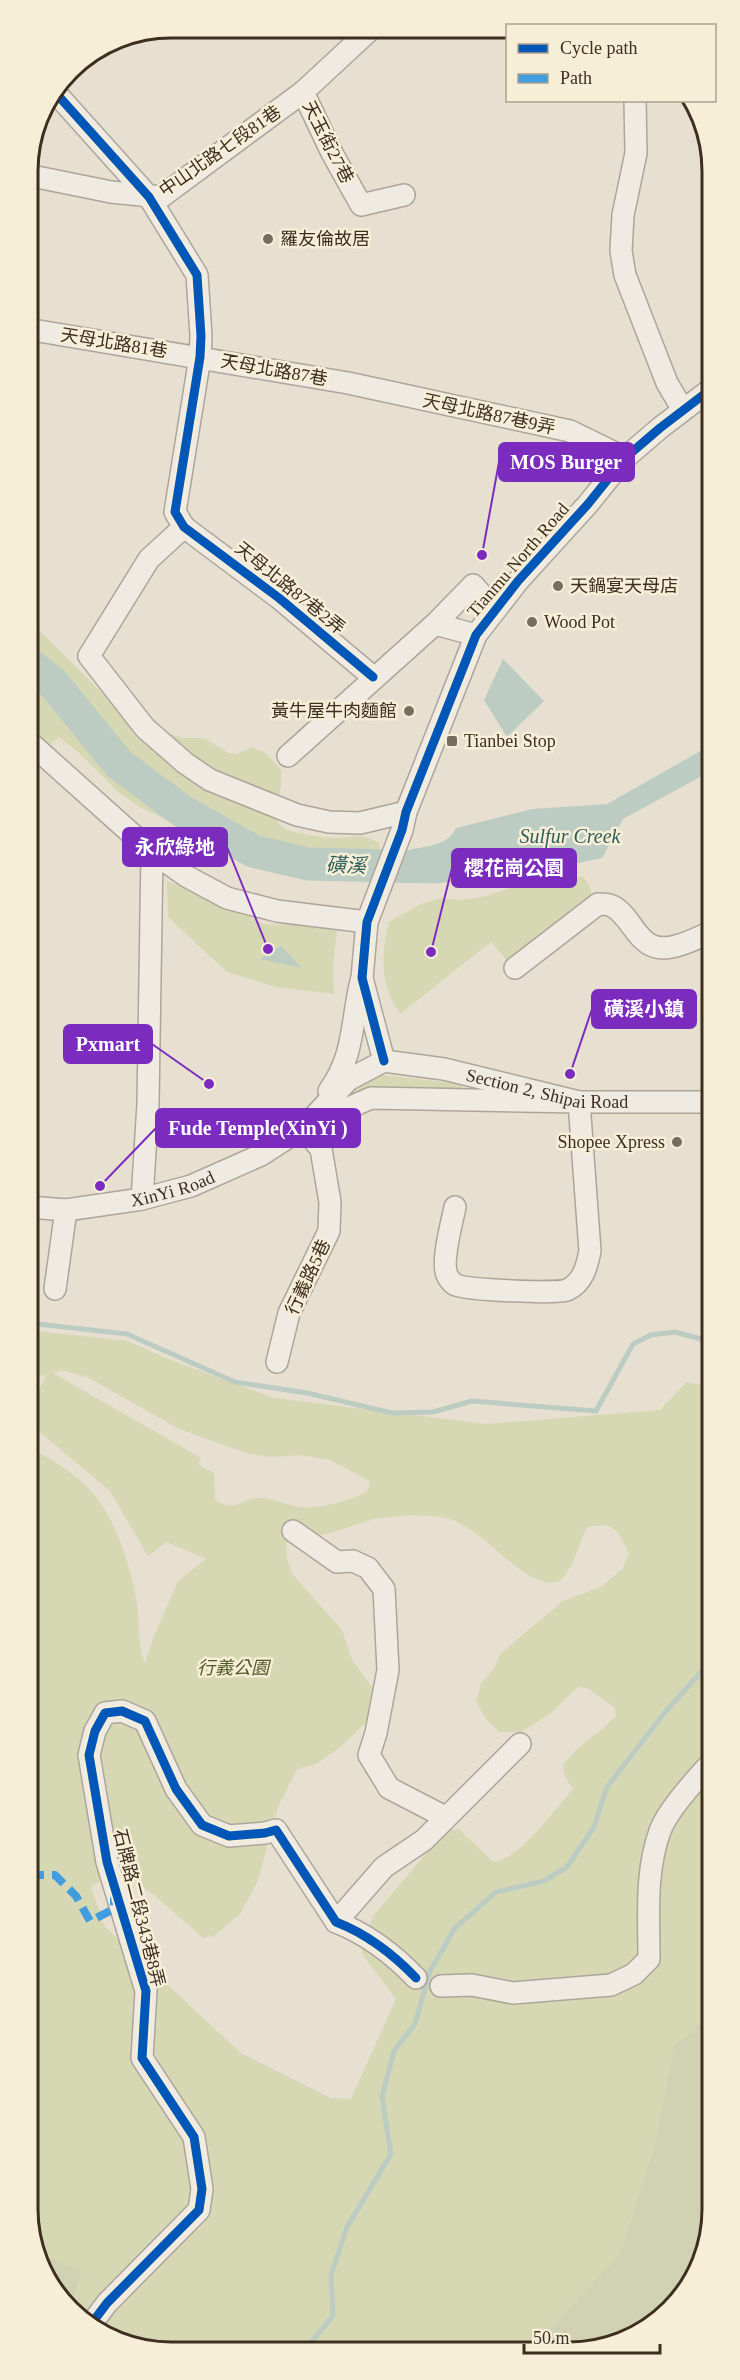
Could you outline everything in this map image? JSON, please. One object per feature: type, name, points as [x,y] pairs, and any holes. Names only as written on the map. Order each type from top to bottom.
[{"type":"street","name":"天玉街27巷","points":[[361,38],[303,92],[332,153],[361,205],[404,195]]},
{"type":"street","name":"中山北路七段81巷","points":[[38,177],[149,197],[161,197],[303,92]]},
{"type":"street","points":[[59,98],[149,197],[197,275],[201,336],[200,357],[175,512],[184,526],[148,559],[89,656],[146,728],[185,763],[210,780],[297,815],[330,822],[404,821]]},
{"type":"street","points":[[635,102],[636,153],[623,215],[621,251],[625,275],[663,372],[682,410]]},
{"type":"street","name":"天母北路81巷","points":[[38,331],[200,357]]},
{"type":"street","name":"天母北路87巷","points":[[200,357],[348,383]]},
{"type":"street","name":"天母北路87巷9弄","points":[[348,383],[570,431],[625,458]]},
{"type":"street","name":"Tianmu North Road","points":[[367,922],[476,635],[518,581],[588,504],[625,458],[702,396]]},
{"type":"street","name":"天母北路87巷2弄","points":[[184,526],[279,598],[373,677]]},
{"type":"street","points":[[288,756],[373,677],[435,624],[472,585],[495,610]]},
{"type":"street","points":[[435,624],[476,635]]},
{"type":"street","points":[[38,751],[152,852],[186,876],[226,898],[277,911],[367,922],[362,978],[351,1041],[341,1074],[303,1128]]},
{"type":"street","points":[[142,1199],[148,1104],[152,852]]},
{"type":"street","points":[[514,968],[598,904],[610,905],[618,910],[641,940],[657,947],[674,947],[702,936]]},
{"type":"street","points":[[303,1128],[348,1080],[384,1061],[362,978]]},
{"type":"street","name":"Section 2, Shipai Road","points":[[384,1061],[444,1069],[579,1102],[702,1102]]},
{"type":"street","points":[[303,1128],[371,1098],[579,1102],[590,1251],[587,1266],[578,1282],[566,1291],[503,1291],[456,1285],[448,1277],[444,1267],[455,1207]]},
{"type":"street","name":"XinYi Road","points":[[38,1208],[66,1210],[142,1199],[191,1186],[261,1155],[303,1128]]},
{"type":"street","name":"行義路5巷","points":[[277,1362],[289,1313],[329,1231],[330,1202],[321,1149],[303,1128]]},
{"type":"street","points":[[55,1289],[66,1210]]},
{"type":"street","points":[[293,1531],[337,1562],[353,1561],[368,1568],[384,1589],[388,1670],[376,1733],[369,1755],[389,1788],[445,1817]]},
{"type":"street","name":"石牌路二段343巷8弄","points":[[95,2319],[107,2303],[199,2210],[202,2189],[194,2137],[142,2058],[146,1991],[107,1862],[90,1755],[95,1731],[105,1713],[122,1711],[145,1721],[176,1789],[202,1826],[229,1836],[276,1830],[336,1922]]},
{"type":"street","points":[[416,1978],[396,1957],[352,1928],[336,1922],[384,1867],[413,1849],[520,1744]]},
{"type":"street","points":[[441,1986],[472,1985],[513,1993],[611,1985],[634,1974],[649,1959],[650,1866],[660,1829],[702,1773]]},
{"type":"green space","points":[[38,629],[120,711],[165,733],[183,738],[204,738],[229,753],[237,754],[252,747],[266,753],[282,771],[280,795],[273,814],[285,829],[333,838],[361,837],[379,843],[381,855],[368,880],[348,879],[293,869],[243,854],[141,808],[118,792],[77,751],[59,737],[38,756]]},
{"type":"green space","points":[[584,877],[591,889],[592,899],[508,962],[491,942],[400,1014],[393,1003],[385,980],[383,958],[389,922],[421,904],[442,898],[462,900],[486,896],[521,884]]},
{"type":"green space","points":[[167,881],[237,910],[264,924],[306,925],[337,931],[333,966],[334,994],[276,987],[227,972],[168,917]]},
{"type":"green space","points":[[383,1075],[459,1084],[463,1086],[463,1094],[352,1099],[349,1095],[374,1077]]},
{"type":"green space","name":"行義公園","points":[[38,1331],[128,1341],[168,1359],[274,1398],[486,1424],[660,1410],[687,1382],[702,1385],[702,2218],[695,2252],[680,2283],[657,2309],[636,2325],[595,2340],[570,2342],[153,2341],[128,2335],[104,2325],[76,2304],[60,2283],[45,2252],[40,2235],[38,2210],[38,1452],[80,1480],[96,1497],[113,1525],[126,1557],[134,1589],[141,1649],[145,1663],[178,1581],[206,1559],[167,1542],[148,1556],[110,1491],[38,1431],[38,1391],[46,1375],[38,1377]],"holes":[[[61,1370],[87,1377],[177,1428],[226,1446],[250,1454],[272,1457],[300,1455],[330,1460],[370,1481],[367,1492],[344,1501],[307,1508],[263,1498],[250,1499],[235,1505],[223,1504],[215,1500],[214,1473],[198,1464],[201,1458],[53,1373]],[[409,1515],[439,1517],[455,1521],[479,1536],[519,1569],[541,1581],[551,1583],[560,1580],[568,1571],[587,1527],[604,1525],[618,1533],[629,1553],[623,1568],[601,1587],[563,1601],[501,1653],[494,1668],[481,1684],[476,1702],[487,1720],[499,1732],[521,1732],[551,1713],[578,1687],[587,1688],[614,1707],[616,1716],[575,1751],[563,1765],[564,1775],[573,1789],[525,1844],[503,1860],[493,1862],[459,1829],[445,1831],[373,1916],[361,1953],[396,1999],[351,2099],[331,2098],[241,2053],[105,1927],[91,1887],[118,1869],[154,1895],[203,1938],[214,1936],[240,1914],[258,1881],[278,1807],[297,1769],[316,1764],[339,1748],[371,1718],[372,1687],[352,1660],[342,1630],[293,1575],[287,1559],[286,1543],[330,1533],[374,1519]]]},
{"type":"green space","points":[[702,2023],[702,2218],[700,2235],[689,2268],[680,2283],[657,2309],[628,2329],[595,2340],[538,2342],[621,2253],[655,2144],[674,2047]]},
{"type":"green space","points":[[47,2256],[82,2272],[72,2298],[60,2283]]},
{"type":"water","points":[[503,659],[544,701],[507,737],[484,700]]},
{"type":"water","name":"Sulfur Creek","points":[[702,750],[702,776],[623,819],[602,858],[480,884],[465,877],[444,881],[399,883],[412,849],[432,846],[443,841],[453,834],[456,828],[532,809],[607,804]]},
{"type":"water","points":[[281,946],[302,968],[260,959]]},
{"type":"waterway","name":"磺溪","points":[[38,671],[53,683],[119,764],[182,811],[253,851],[308,864],[436,867],[451,865]]},
{"type":"waterway","points":[[38,1324],[127,1334],[235,1382],[307,1393],[392,1413],[433,1412],[472,1401],[596,1411],[633,1344],[651,1335],[675,1332],[702,1339]]},
{"type":"waterway","points":[[312,2342],[333,2316],[331,2275],[347,2227],[391,2154],[382,2097],[394,2051],[415,2024],[430,1971],[455,1928],[496,1892],[544,1881],[567,1867],[594,1827],[607,1787],[666,1711],[702,1671]]},
{"type":"marked path","points":[[38,1875],[55,1875],[76,1896],[90,1921],[114,1909],[114,1897]]},
{"type":"cycle path","points":[[60,97],[149,197],[197,275],[200,357],[175,512],[184,527],[279,598],[373,677]]},
{"type":"cycle path","points":[[384,1061],[362,978],[367,922],[402,830],[406,812],[476,635],[518,581],[588,504],[625,458],[702,396]]},
{"type":"cycle path","points":[[95,2319],[107,2303],[199,2210],[202,2189],[194,2137],[142,2058],[146,1991],[107,1862],[89,1755],[95,1731],[105,1713],[122,1711],[145,1721],[176,1789],[202,1825],[229,1836],[276,1830],[336,1922],[379,1946],[416,1978]]},
{"type":"place","name":"羅友倫故居","points":[[268,239]]},
{"type":"place","name":"MOS Burger","points":[[482,555]]},
{"type":"place","name":"天鍋宴天母店","points":[[558,586]]},
{"type":"place","name":"Wood Pot","points":[[532,622]]},
{"type":"place","name":"黃牛屋牛肉麵館","points":[[409,711]]},
{"type":"place","name":"Tianbei Stop","points":[[452,741]]},
{"type":"place","name":"永欣綠地","points":[[268,949]]},
{"type":"place","name":"櫻花崗公園","points":[[431,952]]},
{"type":"place","name":"磺溪小鎮","points":[[570,1074]]},
{"type":"place","name":"Pxmart","points":[[209,1084]]},
{"type":"place","name":"Shopee Xpress","points":[[677,1142]]},
{"type":"place","name":"Fude Temple(XinYi )","points":[[100,1186]]}]
